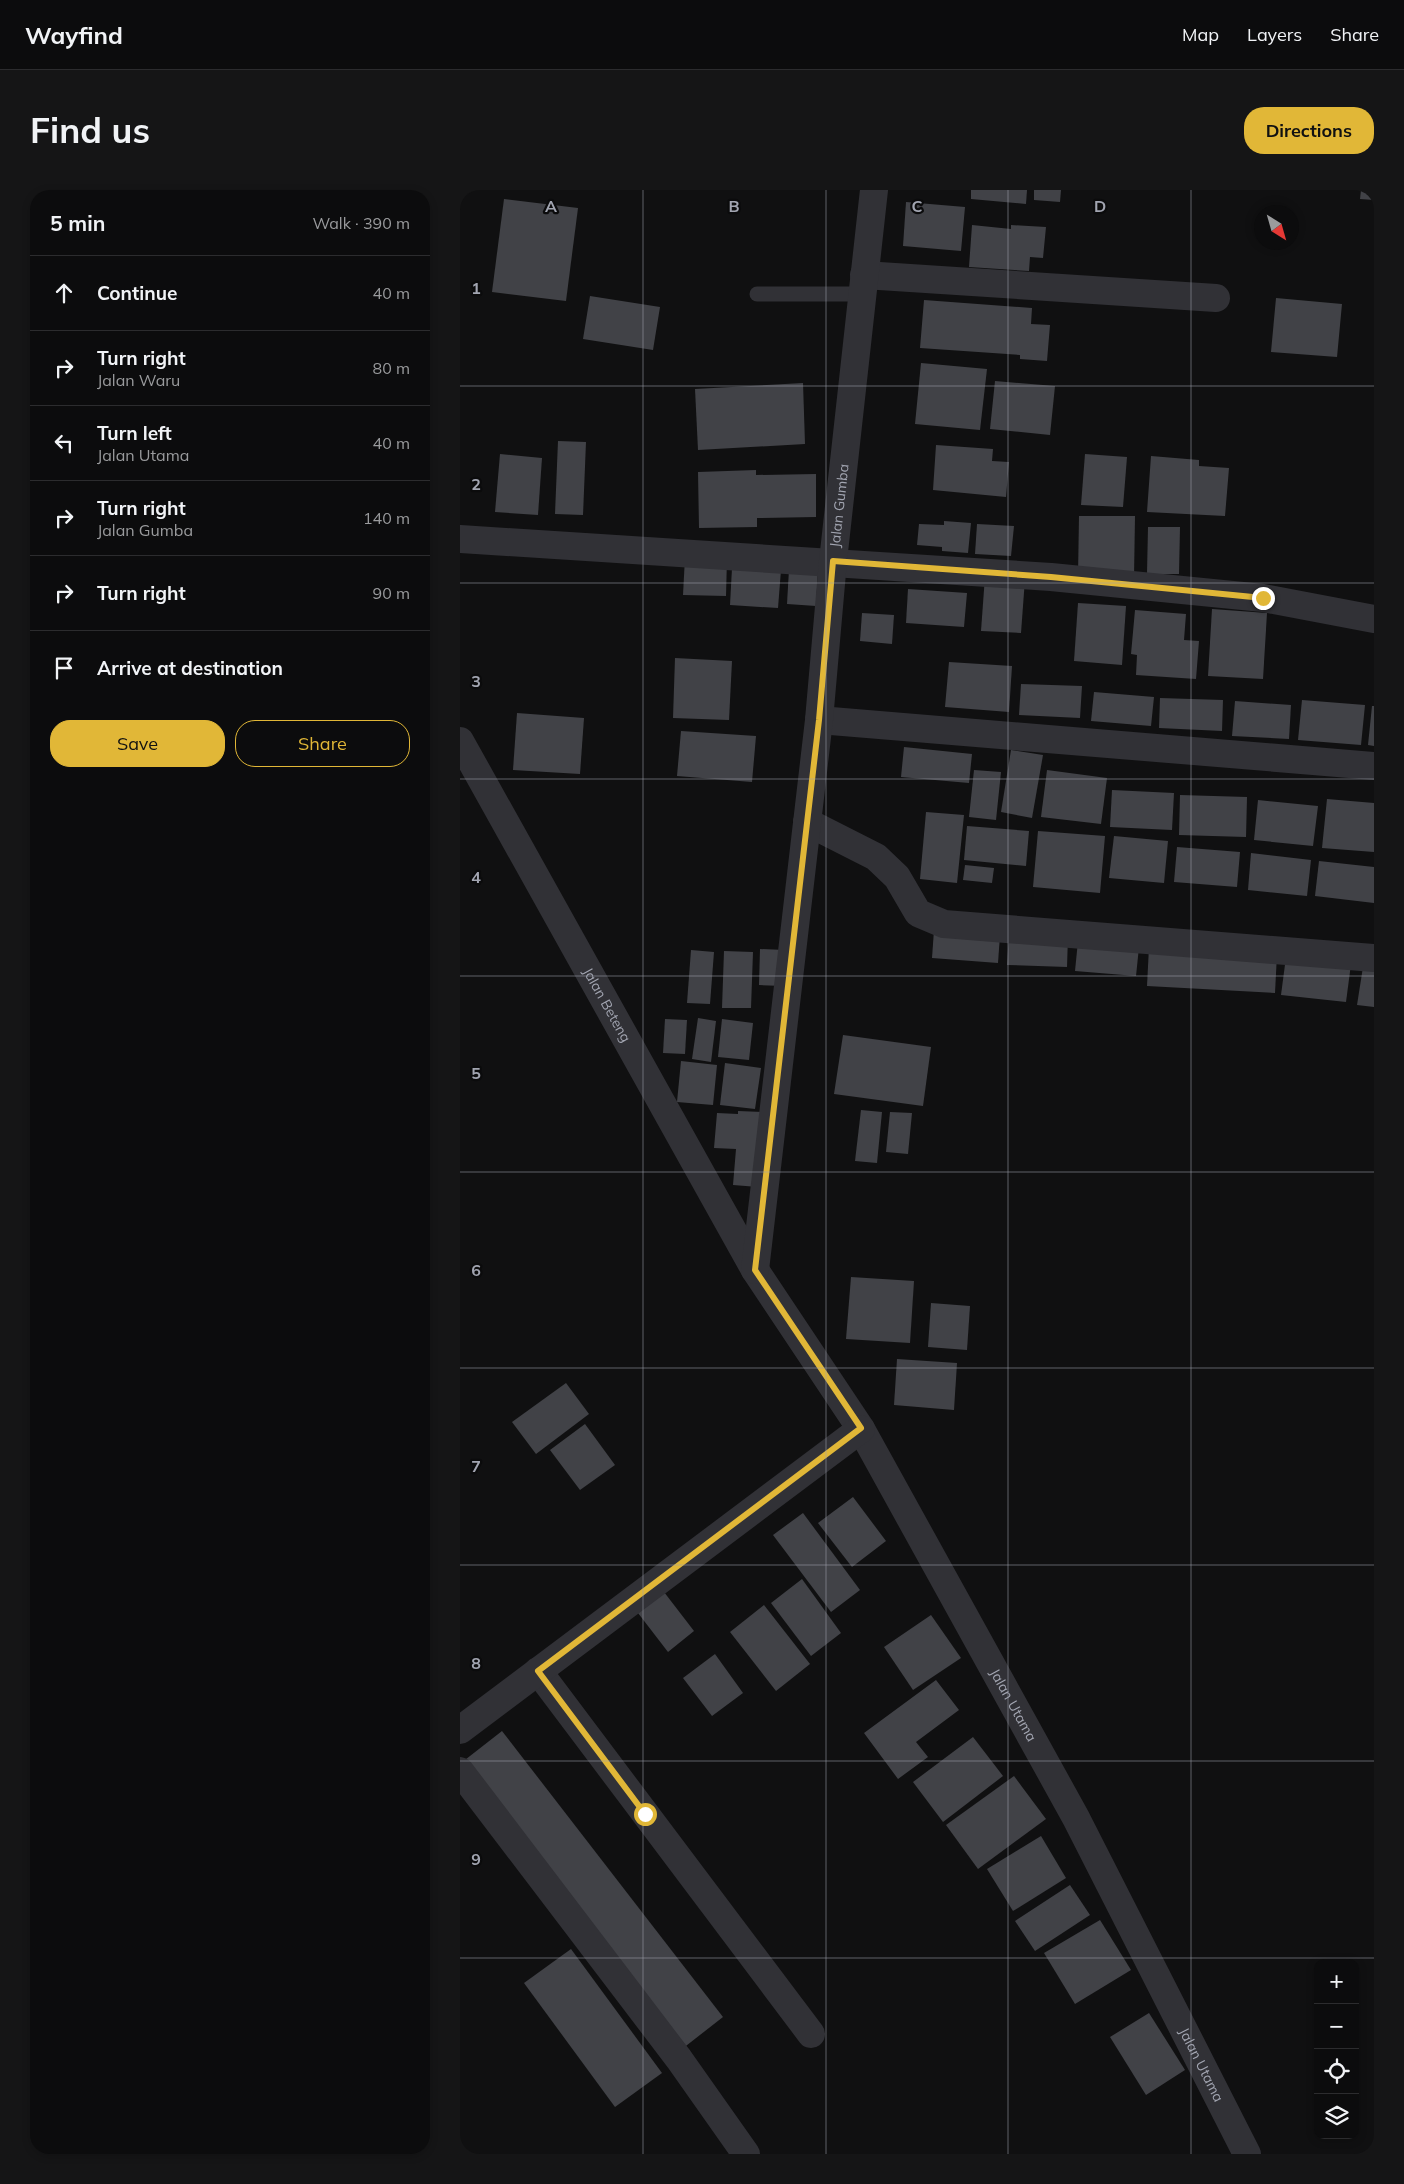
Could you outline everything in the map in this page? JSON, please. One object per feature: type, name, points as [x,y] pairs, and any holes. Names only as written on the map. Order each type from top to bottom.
[{"type":"street","name":"Jalan Gumba","points":[[755,1270],[819,720],[833,561],[874,190]]},
{"type":"street","points":[[863,284],[1216,298]]},
{"type":"street","points":[[460,539],[833,561],[1051,577],[1263,598],[1374,619]]},
{"type":"street","points":[[819,720],[1374,766]]},
{"type":"street","name":"Jalan Beteng","points":[[460,742],[755,1270]]},
{"type":"street","points":[[806,822],[876,857],[897,877],[918,913],[944,924],[1374,958]]},
{"type":"street","name":"Jalan Utama","points":[[755,1270],[861,1428],[1076,1818],[1247,2154]]},
{"type":"street","points":[[460,1730],[861,1428]]},
{"type":"street","points":[[538,1671],[811,2034]]},
{"type":"street","points":[[460,1771],[679,2059],[746,2154]]},
{"type":"lane","points":[[757,294],[863,284]]},
{"type":"building","points":[[971,190],[1027,190],[1026,204],[971,199]]},
{"type":"building","points":[[1034,190],[1061,190],[1060,202],[1034,200]]},
{"type":"building","points":[[1361,190],[1374,190],[1374,200],[1360,199]]},
{"type":"building","points":[[504,199],[578,208],[566,301],[492,292]]},
{"type":"building","points":[[906,202],[965,207],[961,251],[903,246]]},
{"type":"building","points":[[972,225],[1011,229],[1011,225],[1046,227],[1043,258],[1030,257],[1029,271],[969,267]]},
{"type":"building","points":[[590,296],[660,307],[653,350],[583,339]]},
{"type":"building","points":[[1276,298],[1342,304],[1337,357],[1271,352]]},
{"type":"building","points":[[924,300],[1032,308],[1031,324],[1050,325],[1047,361],[1020,359],[1020,355],[920,348]]},
{"type":"building","points":[[921,363],[987,369],[980,430],[915,424]]},
{"type":"building","points":[[995,381],[1055,386],[1050,435],[990,429]]},
{"type":"building","points":[[803,383],[805,444],[698,450],[695,389]]},
{"type":"building","points":[[558,441],[586,442],[583,515],[555,514]]},
{"type":"building","points":[[936,445],[993,449],[992,461],[1009,462],[1006,497],[933,490]]},
{"type":"building","points":[[500,454],[542,458],[538,515],[495,512]]},
{"type":"building","points":[[1085,454],[1127,457],[1123,507],[1081,505]]},
{"type":"building","points":[[1151,456],[1199,460],[1199,466],[1229,468],[1225,516],[1147,512]]},
{"type":"building","points":[[756,470],[756,475],[816,474],[816,517],[757,518],[757,527],[699,528],[698,472]]},
{"type":"building","points":[[1079,516],[1135,516],[1134,577],[1078,577]]},
{"type":"building","points":[[944,521],[971,523],[968,553],[942,551],[942,547],[917,545],[919,524],[944,525]]},
{"type":"building","points":[[977,524],[1014,526],[1011,556],[975,554]]},
{"type":"building","points":[[1148,527],[1180,527],[1179,574],[1147,574]]},
{"type":"building","points":[[685,557],[727,558],[726,596],[683,595]]},
{"type":"building","points":[[732,568],[781,570],[778,608],[730,605]]},
{"type":"building","points":[[789,569],[818,570],[816,606],[787,604]]},
{"type":"building","points":[[985,576],[1025,579],[1021,633],[981,631]]},
{"type":"building","points":[[908,589],[967,593],[964,627],[906,623]]},
{"type":"building","points":[[1078,603],[1126,606],[1122,665],[1074,661]]},
{"type":"building","points":[[1212,609],[1267,613],[1263,679],[1208,676]]},
{"type":"building","points":[[1135,610],[1186,614],[1184,640],[1199,641],[1196,679],[1136,675],[1137,655],[1131,654]]},
{"type":"building","points":[[862,613],[894,615],[892,644],[860,641]]},
{"type":"building","points":[[675,658],[732,661],[729,720],[673,718]]},
{"type":"building","points":[[949,662],[1012,666],[1009,712],[945,707]]},
{"type":"building","points":[[1021,684],[1082,686],[1080,718],[1019,715]]},
{"type":"building","points":[[1094,692],[1154,697],[1151,726],[1091,721]]},
{"type":"building","points":[[1160,698],[1223,700],[1222,731],[1159,728]]},
{"type":"building","points":[[1302,700],[1365,705],[1361,745],[1298,740]]},
{"type":"building","points":[[1235,701],[1291,705],[1289,739],[1232,736]]},
{"type":"building","points":[[1372,706],[1374,706],[1374,746],[1368,745]]},
{"type":"building","points":[[517,713],[584,718],[580,774],[513,770]]},
{"type":"building","points":[[681,731],[756,736],[752,782],[677,776]]},
{"type":"building","points":[[904,747],[972,754],[969,783],[901,777]]},
{"type":"building","points":[[1011,750],[1043,755],[1032,818],[1001,812]]},
{"type":"building","points":[[974,770],[1001,772],[996,820],[969,817]]},
{"type":"building","points":[[1047,770],[1107,778],[1101,824],[1041,817]]},
{"type":"building","points":[[1112,790],[1174,793],[1172,830],[1110,827]]},
{"type":"building","points":[[1180,795],[1247,797],[1246,837],[1179,835]]},
{"type":"building","points":[[1327,799],[1374,803],[1374,852],[1322,848]]},
{"type":"building","points":[[1258,800],[1318,806],[1313,846],[1254,840]]},
{"type":"building","points":[[926,812],[964,815],[957,883],[920,879]]},
{"type":"building","points":[[967,826],[1029,831],[1026,866],[964,860]]},
{"type":"building","points":[[1038,831],[1105,836],[1100,893],[1033,887]]},
{"type":"building","points":[[1114,836],[1168,841],[1164,883],[1109,878]]},
{"type":"building","points":[[1177,847],[1240,852],[1237,887],[1174,882]]},
{"type":"building","points":[[1251,853],[1311,860],[1307,896],[1248,890]]},
{"type":"building","points":[[1319,861],[1374,867],[1374,903],[1315,896]]},
{"type":"building","points":[[965,865],[994,868],[992,883],[963,880]]},
{"type":"building","points":[[934,930],[1000,935],[998,963],[932,958]]},
{"type":"building","points":[[1009,933],[1068,935],[1067,967],[1007,965]]},
{"type":"building","points":[[1078,941],[1139,947],[1136,976],[1075,971]]},
{"type":"building","points":[[1149,947],[1277,954],[1275,993],[1147,986]]},
{"type":"building","points":[[760,949],[785,950],[783,986],[759,985]]},
{"type":"building","points":[[691,950],[714,952],[710,1004],[687,1003]]},
{"type":"building","points":[[724,951],[753,952],[751,1008],[722,1008]]},
{"type":"building","points":[[1286,957],[1351,964],[1346,1002],[1281,995]]},
{"type":"building","points":[[1363,967],[1374,968],[1374,1007],[1357,1005]]},
{"type":"building","points":[[698,1018],[716,1021],[711,1062],[692,1059]]},
{"type":"building","points":[[665,1019],[687,1020],[685,1054],[663,1053]]},
{"type":"building","points":[[722,1019],[753,1023],[749,1060],[718,1057]]},
{"type":"building","points":[[843,1035],[931,1047],[923,1106],[834,1094]]},
{"type":"building","points":[[681,1061],[717,1065],[713,1105],[677,1102]]},
{"type":"building","points":[[725,1063],[761,1068],[755,1109],[720,1105]]},
{"type":"building","points":[[861,1110],[882,1112],[877,1163],[855,1161]]},
{"type":"building","points":[[738,1111],[763,1112],[758,1187],[733,1185],[736,1149],[714,1148],[717,1113],[738,1114]]},
{"type":"building","points":[[890,1112],[912,1113],[908,1154],[886,1152]]},
{"type":"building","points":[[851,1277],[914,1281],[910,1343],[846,1339]]},
{"type":"building","points":[[931,1303],[970,1306],[967,1350],[928,1347]]},
{"type":"building","points":[[897,1359],[957,1363],[954,1410],[894,1405]]},
{"type":"building","points":[[566,1383],[589,1414],[536,1454],[512,1422]]},
{"type":"building","points":[[585,1424],[615,1465],[580,1490],[550,1450]]},
{"type":"building","points":[[853,1497],[886,1541],[852,1567],[818,1523]]},
{"type":"building","points":[[803,1513],[860,1590],[831,1612],[773,1535]]},
{"type":"building","points":[[802,1579],[841,1633],[811,1656],[771,1603]]},
{"type":"building","points":[[664,1592],[694,1631],[668,1652],[638,1613]]},
{"type":"building","points":[[764,1605],[810,1664],[776,1691],[730,1632]]},
{"type":"building","points":[[931,1615],[961,1658],[913,1690],[884,1647]]},
{"type":"building","points":[[715,1654],[743,1693],[712,1716],[683,1678]]},
{"type":"building","points":[[936,1680],[959,1710],[916,1742],[928,1757],[898,1779],[864,1733]]},
{"type":"building","points":[[502,1731],[723,2017],[682,2049],[461,1763]]},
{"type":"building","points":[[973,1737],[1003,1776],[943,1822],[913,1782]]},
{"type":"building","points":[[1014,1776],[1046,1819],[978,1869],[946,1825]]},
{"type":"building","points":[[1041,1836],[1066,1878],[1013,1911],[987,1869]]},
{"type":"building","points":[[1070,1885],[1090,1915],[1035,1951],[1015,1921]]},
{"type":"building","points":[[1100,1920],[1131,1970],[1075,2004],[1044,1953]]},
{"type":"building","points":[[571,1949],[662,2073],[615,2107],[524,1983]]},
{"type":"building","points":[[1149,2013],[1185,2070],[1146,2095],[1110,2037]]},
{"type":"route","points":[[645,1814],[538,1671],[861,1428],[755,1270],[819,720],[833,561],[1051,577],[1263,598]]}]
